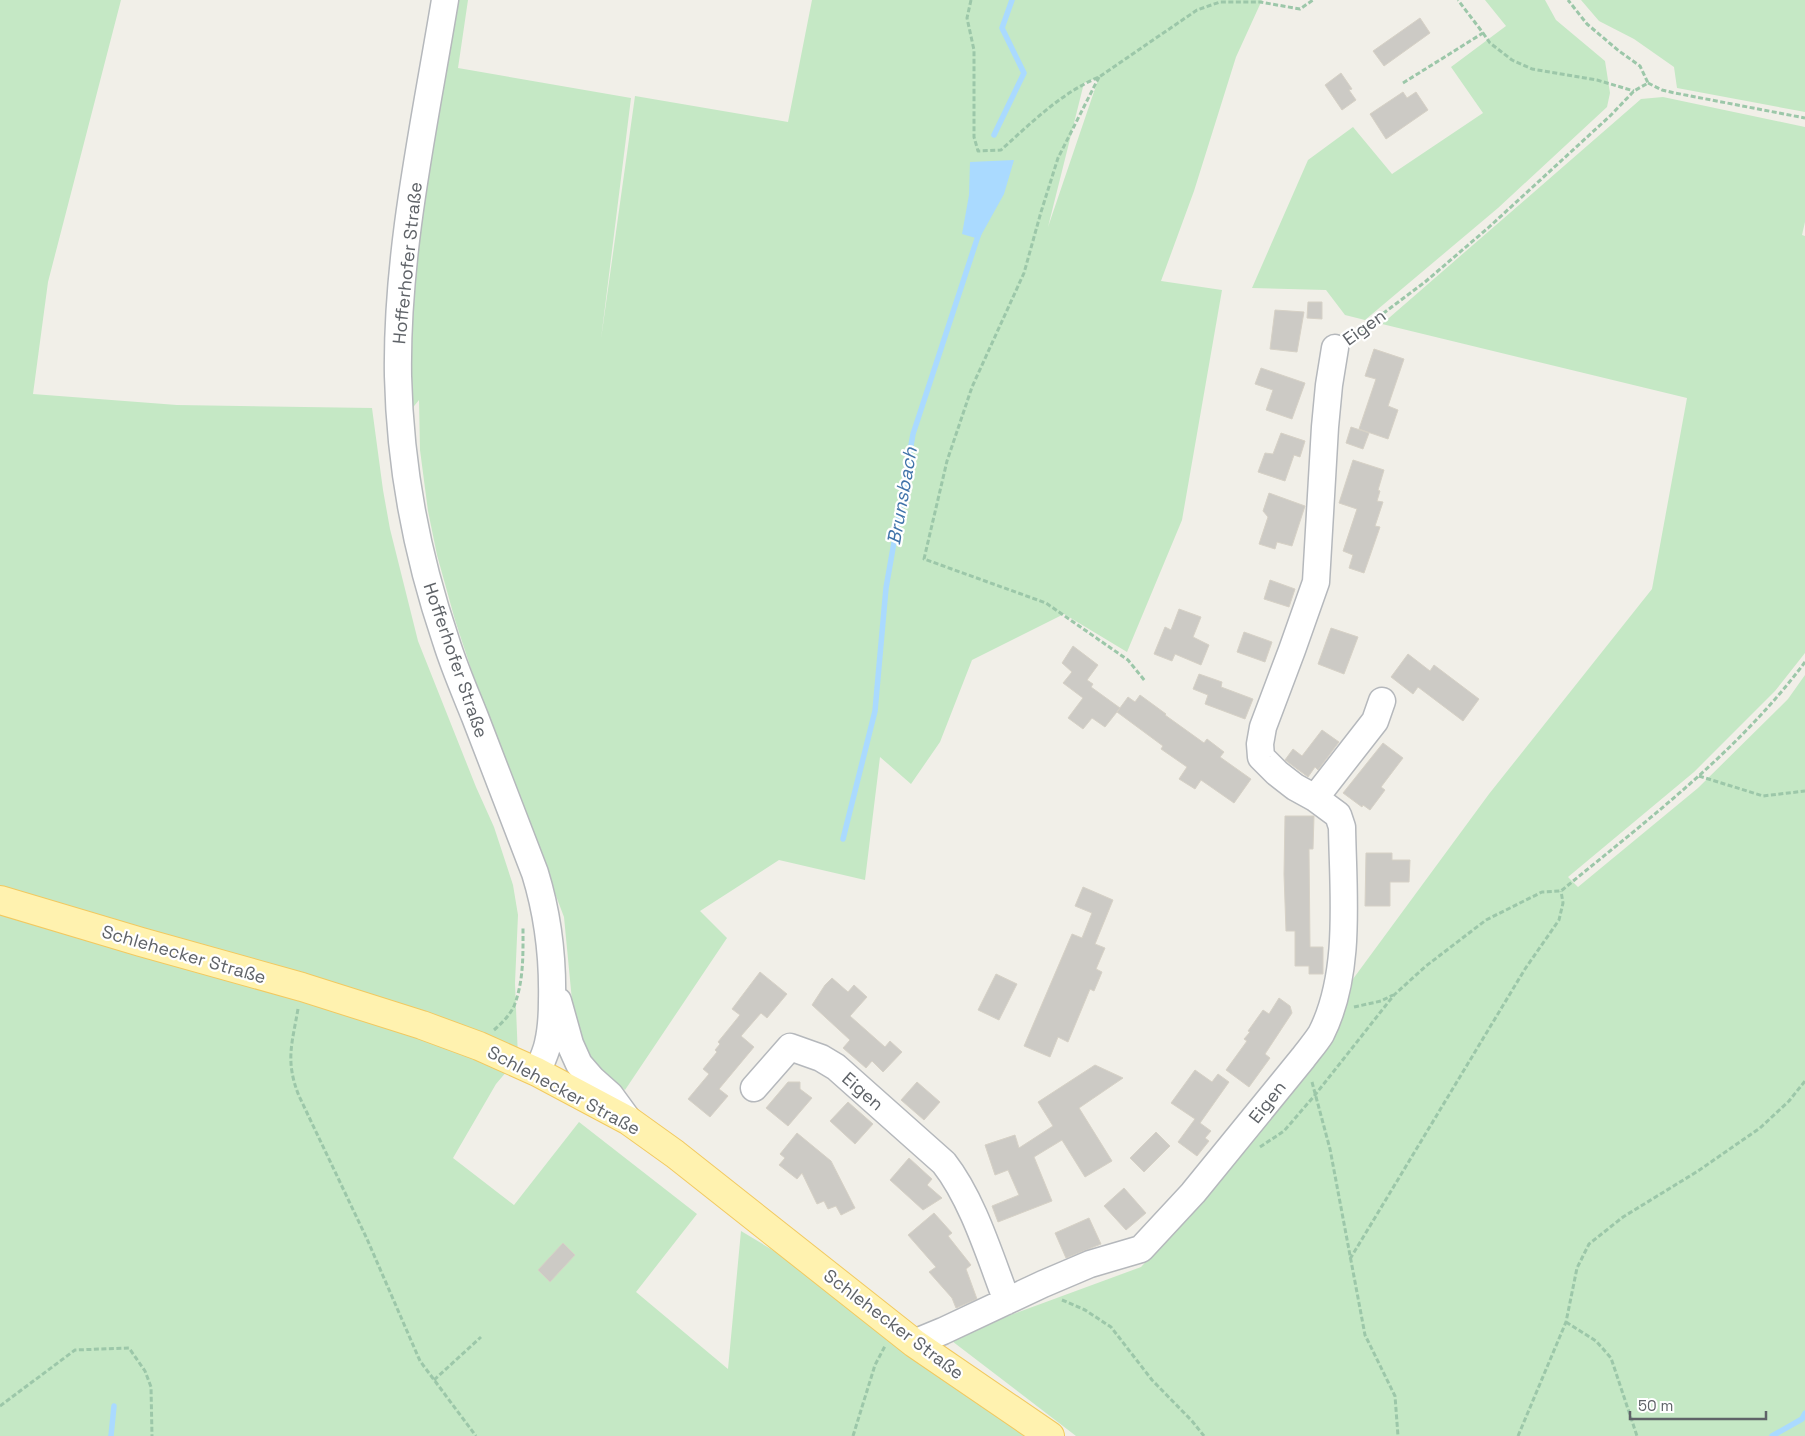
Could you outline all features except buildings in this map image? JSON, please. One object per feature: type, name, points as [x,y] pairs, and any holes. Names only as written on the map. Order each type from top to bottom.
[{"type":"main road","name":"Schlehecker Straße","points":[[0,900],[302,987],[430,1028],[479,1046],[537,1072],[629,1121],[675,1154],[905,1336],[1050,1436]]},
{"type":"street","name":"Hofferhofer Straße","points":[[446,0],[406,243],[398,341],[401,428],[414,520],[423,562],[442,628],[540,890],[550,940],[553,982],[552,1020],[548,1044],[537,1072]]},
{"type":"street","name":"Eigen","points":[[905,1336],[944,1332],[1043,1284],[1090,1264],[1141,1249],[1193,1193],[1303,1058],[1320,1035],[1331,1010],[1342,962],[1342,827],[1338,815],[1315,798],[1294,788],[1261,757],[1260,744],[1263,727],[1316,582],[1325,427],[1335,348]]},
{"type":"street","points":[[1315,798],[1375,721],[1382,701]]},
{"type":"street","points":[[553,982],[570,1044],[579,1064],[610,1096],[629,1121]]},
{"type":"street","name":"Eigen","points":[[754,1088],[790,1047],[821,1058],[836,1067],[944,1163],[955,1177],[965,1196],[1007,1301]]},
{"type":"path","points":[[971,0],[968,18],[974,50],[974,136],[978,151],[1001,150],[1043,112],[1084,83],[1099,77],[1197,10],[1220,2],[1260,2],[1300,9],[1313,0]]},
{"type":"path","points":[[1458,0],[1490,43],[1512,60],[1532,69],[1598,80],[1634,91]]},
{"type":"path","points":[[1568,0],[1587,24],[1640,66],[1648,82],[1662,90],[1805,118]]},
{"type":"path","points":[[1403,83],[1483,33]]},
{"type":"path","points":[[1099,77],[1058,158],[1024,273],[972,387],[947,461],[924,559],[1046,603],[1128,660],[1145,681]]},
{"type":"path","name":"Eigen","points":[[1335,348],[1374,322],[1425,282],[1610,116],[1634,91],[1648,82]]},
{"type":"path","points":[[1255,1148],[1261,1147],[1284,1131],[1316,1095],[1394,995],[1426,966],[1486,920],[1542,892],[1561,891],[1699,776],[1781,694],[1805,662]]},
{"type":"path","points":[[1699,776],[1763,796],[1805,791]]},
{"type":"path","points":[[1350,1259],[1525,969],[1559,920],[1563,903],[1561,891]]},
{"type":"path","points":[[302,987],[290,1056],[293,1080],[367,1239],[420,1361],[476,1436]]},
{"type":"path","points":[[1331,1010],[1381,1001],[1394,995]]},
{"type":"path","points":[[1303,1058],[1316,1095],[1330,1149],[1365,1335],[1395,1396],[1398,1436]]},
{"type":"path","points":[[1518,1436],[1566,1322],[1577,1268],[1589,1244],[1623,1217],[1698,1171],[1760,1128],[1789,1101],[1805,1081]]},
{"type":"path","points":[[1043,1284],[1060,1299],[1085,1310],[1110,1327],[1152,1380],[1204,1436]]},
{"type":"path","points":[[1566,1322],[1596,1341],[1610,1358],[1637,1436]]},
{"type":"path","points":[[853,1436],[875,1365],[905,1336]]},
{"type":"path","points":[[434,1380],[481,1337]]},
{"type":"path","points":[[0,1406],[75,1350],[129,1348],[145,1371],[151,1387],[152,1436]]},
{"type":"green space","points":[[0,0],[121,0],[48,282],[33,394],[177,405],[372,408],[390,529],[418,641],[476,787],[494,827],[513,885],[518,915],[515,983],[518,1058],[496,1084],[453,1158],[514,1205],[579,1122],[697,1214],[636,1292],[728,1369],[741,1231],[869,1308],[904,1351],[1026,1436],[0,1436]]},
{"type":"green space","points":[[458,0],[468,0],[458,68],[631,98],[601,339],[635,96],[788,122],[812,0],[1262,0],[1236,57],[1194,191],[1161,281],[1222,290],[1182,520],[1127,652],[1064,614],[972,660],[940,742],[911,784],[880,757],[865,880],[779,860],[700,911],[727,938],[625,1090],[598,1071],[575,1032],[564,917],[478,690],[455,620],[437,555],[428,511],[420,450],[419,400],[410,411],[411,273]],"holes":[[[1099,77],[1048,227],[1084,83]]]},
{"type":"green space","points":[[1485,0],[1545,0],[1556,20],[1605,61],[1610,93],[1607,107],[1498,208],[1365,320],[1345,315],[1326,290],[1252,288],[1308,160],[1353,127],[1392,174],[1483,113],[1451,67],[1506,26]]},
{"type":"green space","points":[[1581,0],[1805,0],[1805,112],[1677,88],[1674,67],[1634,39],[1599,21]]},
{"type":"green space","points":[[1663,97],[1805,127],[1805,222],[1802,235],[1805,236],[1805,653],[1775,691],[1694,772],[1568,877],[1578,887],[1698,788],[1788,699],[1805,675],[1805,1436],[1076,1436],[948,1338],[1141,1267],[1206,1197],[1297,1074],[1330,1040],[1353,979],[1489,794],[1652,589],[1687,398],[1382,324],[1641,99]]},
{"type":"water","points":[[1014,160],[1004,194],[979,239],[962,234],[969,195],[970,162]]},
{"type":"waterway","name":"Brunsbach","points":[[994,135],[1024,73],[1002,28],[1012,0]]},
{"type":"waterway","name":"Brunsbach","points":[[843,839],[875,711],[886,588],[913,434],[979,233]]},
{"type":"waterway","points":[[111,1436],[114,1406]]},
{"type":"waterway","points":[[1772,1436],[1802,1419],[1805,1413]]}]
